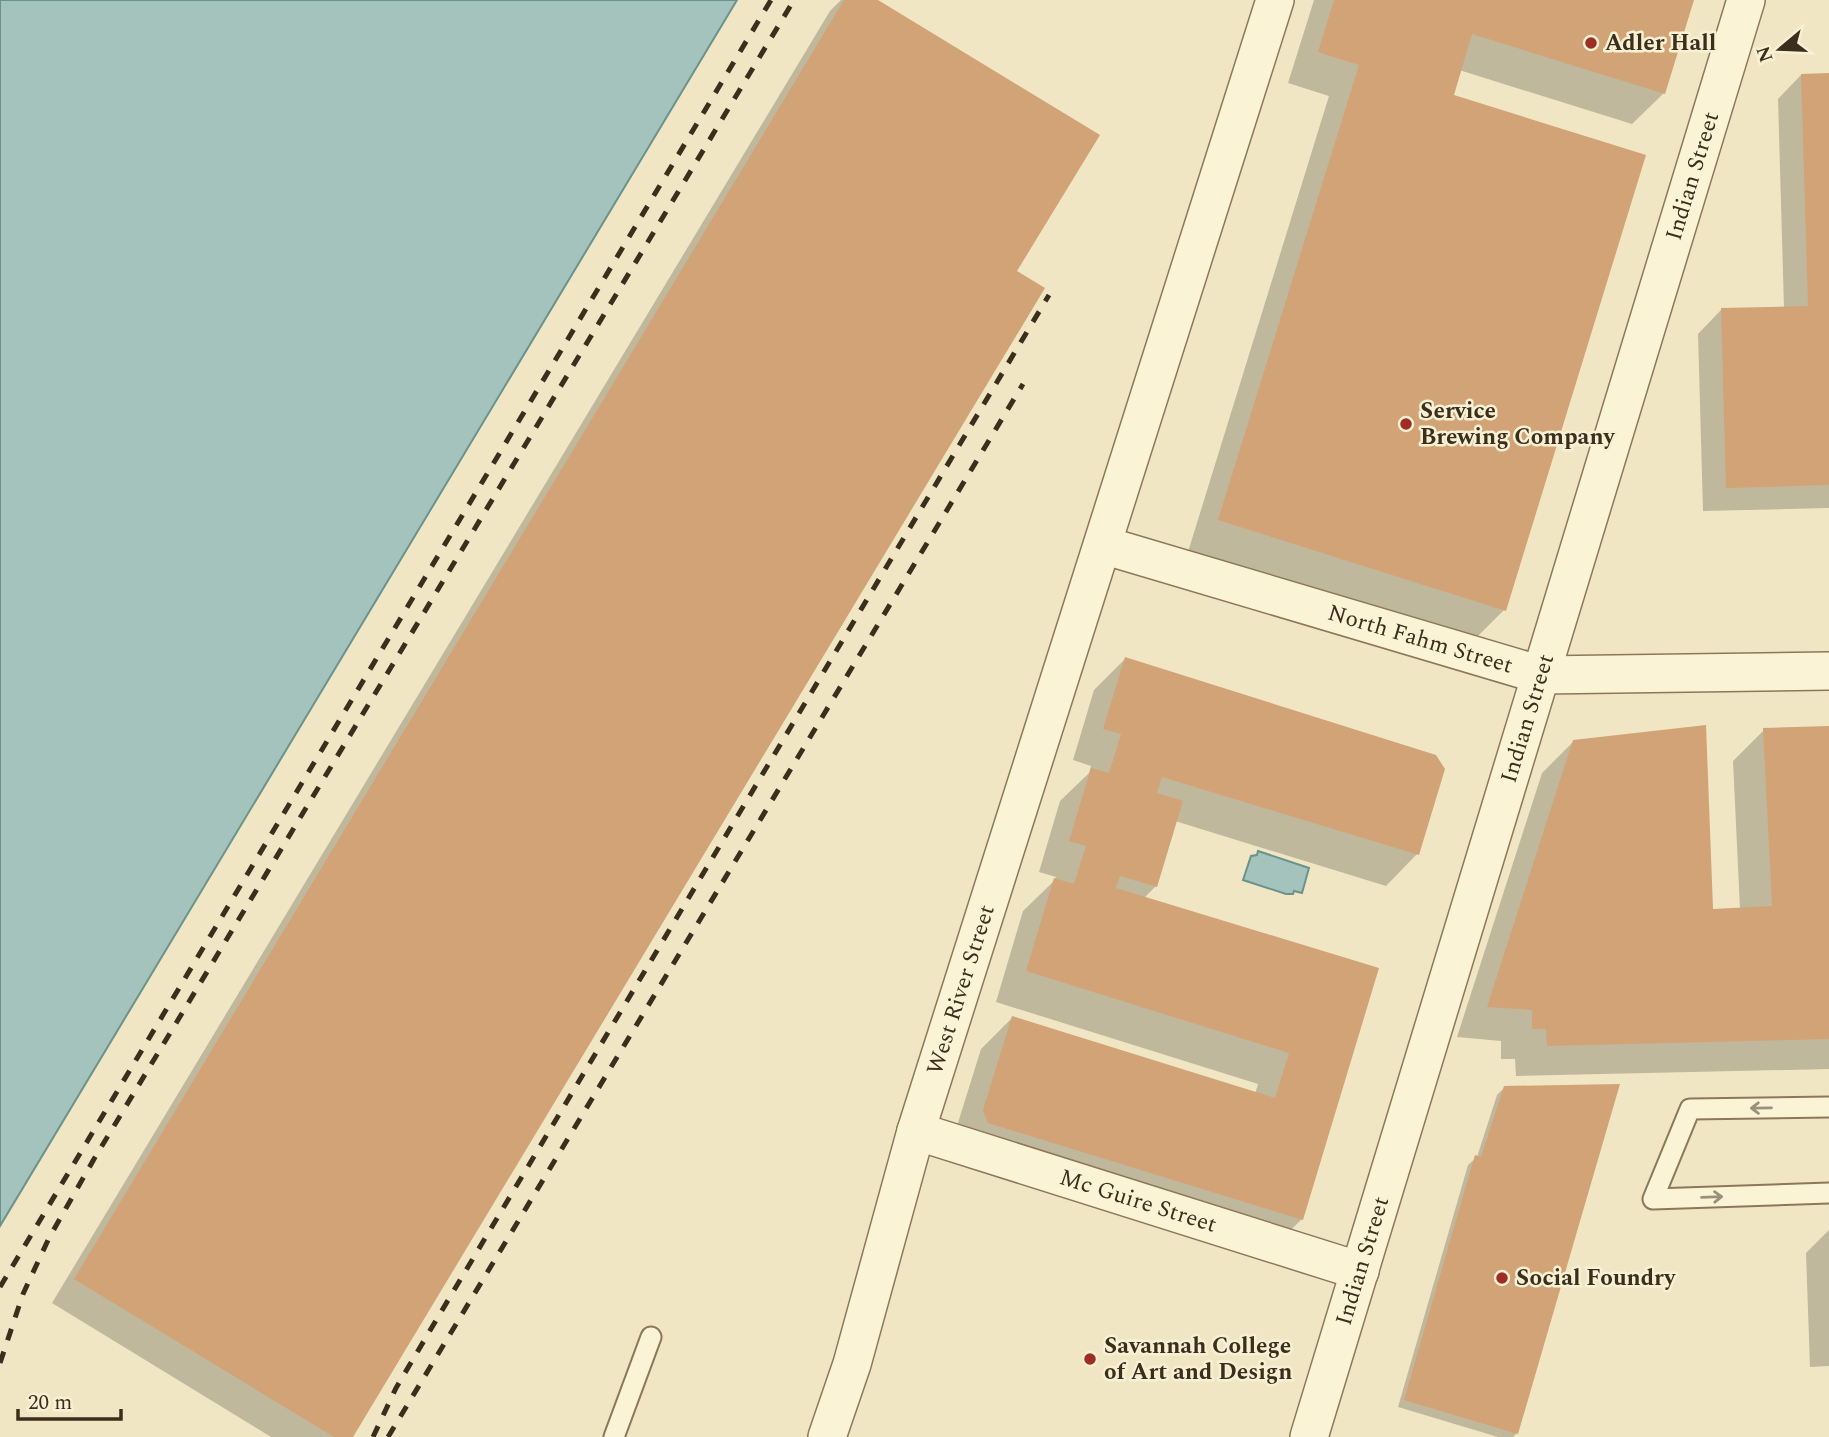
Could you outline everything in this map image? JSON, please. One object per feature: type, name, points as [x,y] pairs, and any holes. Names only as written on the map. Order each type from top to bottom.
[{"type":"street","name":"West River Street","points":[[827,1437],[852,1364],[916,1131],[1275,0]]},
{"type":"street","name":"Indian Street","points":[[1309,1437],[1746,0]]},
{"type":"street","name":"North Fahm Street","points":[[1102,545],[1541,675],[1829,671]]},
{"type":"street","name":"Mc Guire Street","points":[[916,1131],[1360,1271]]},
{"type":"lane","points":[[1829,1107],[1690,1109],[1653,1199],[1829,1193]]},
{"type":"lane","points":[[614,1437],[650,1336]]},
{"type":"water","points":[[0,0],[737,0],[0,1226]]},
{"type":"water","points":[[1258,851],[1309,868],[1302,893],[1294,891],[1293,894],[1286,894],[1243,880],[1251,856],[1257,855]]},
{"type":"building","points":[[844,0],[878,0],[1100,135],[1017,271],[1045,288],[353,1437],[334,1437],[74,1279]]},
{"type":"building","points":[[1334,0],[1694,0],[1665,94],[1472,34],[1454,95],[1646,155],[1506,611],[1218,520],[1359,65],[1318,52]]},
{"type":"building","points":[[1829,73],[1829,485],[1726,488],[1721,308],[1808,306],[1801,74]]},
{"type":"building","points":[[1125,657],[1436,755],[1445,769],[1419,855],[1162,777],[1157,793],[1183,801],[1157,887],[1120,876],[1116,888],[1379,968],[1303,1220],[988,1123],[983,1110],[1012,1016],[1275,1098],[1289,1053],[1026,971],[1054,878],[1074,884],[1086,846],[1069,841],[1091,768],[1109,773],[1121,734],[1103,729]]},
{"type":"building","points":[[1706,725],[1713,909],[1772,906],[1763,728],[1829,726],[1829,1039],[1547,1046],[1546,1029],[1532,1029],[1532,1010],[1487,1007],[1573,740]]},
{"type":"building","name":"Social Foundry","points":[[1620,1084],[1518,1434],[1404,1400],[1475,1155],[1481,1157],[1504,1086]]},
{"type":"railway","points":[[0,1287],[771,0]]},
{"type":"railway","points":[[0,1363],[23,1294],[49,1238],[94,1159],[794,0]]},
{"type":"railway","points":[[373,1437],[396,1388],[1049,295]]},
{"type":"railway","points":[[388,1437],[1023,384]]},
{"type":"place","name":"Adler Hall","points":[[1591,43]]},
{"type":"place","name":"Service Brewing Company","points":[[1406,424]]},
{"type":"place","name":"Social Foundry","points":[[1502,1278]]},
{"type":"place","name":"Savannah College of Art and Design","points":[[1090,1359]]}]
